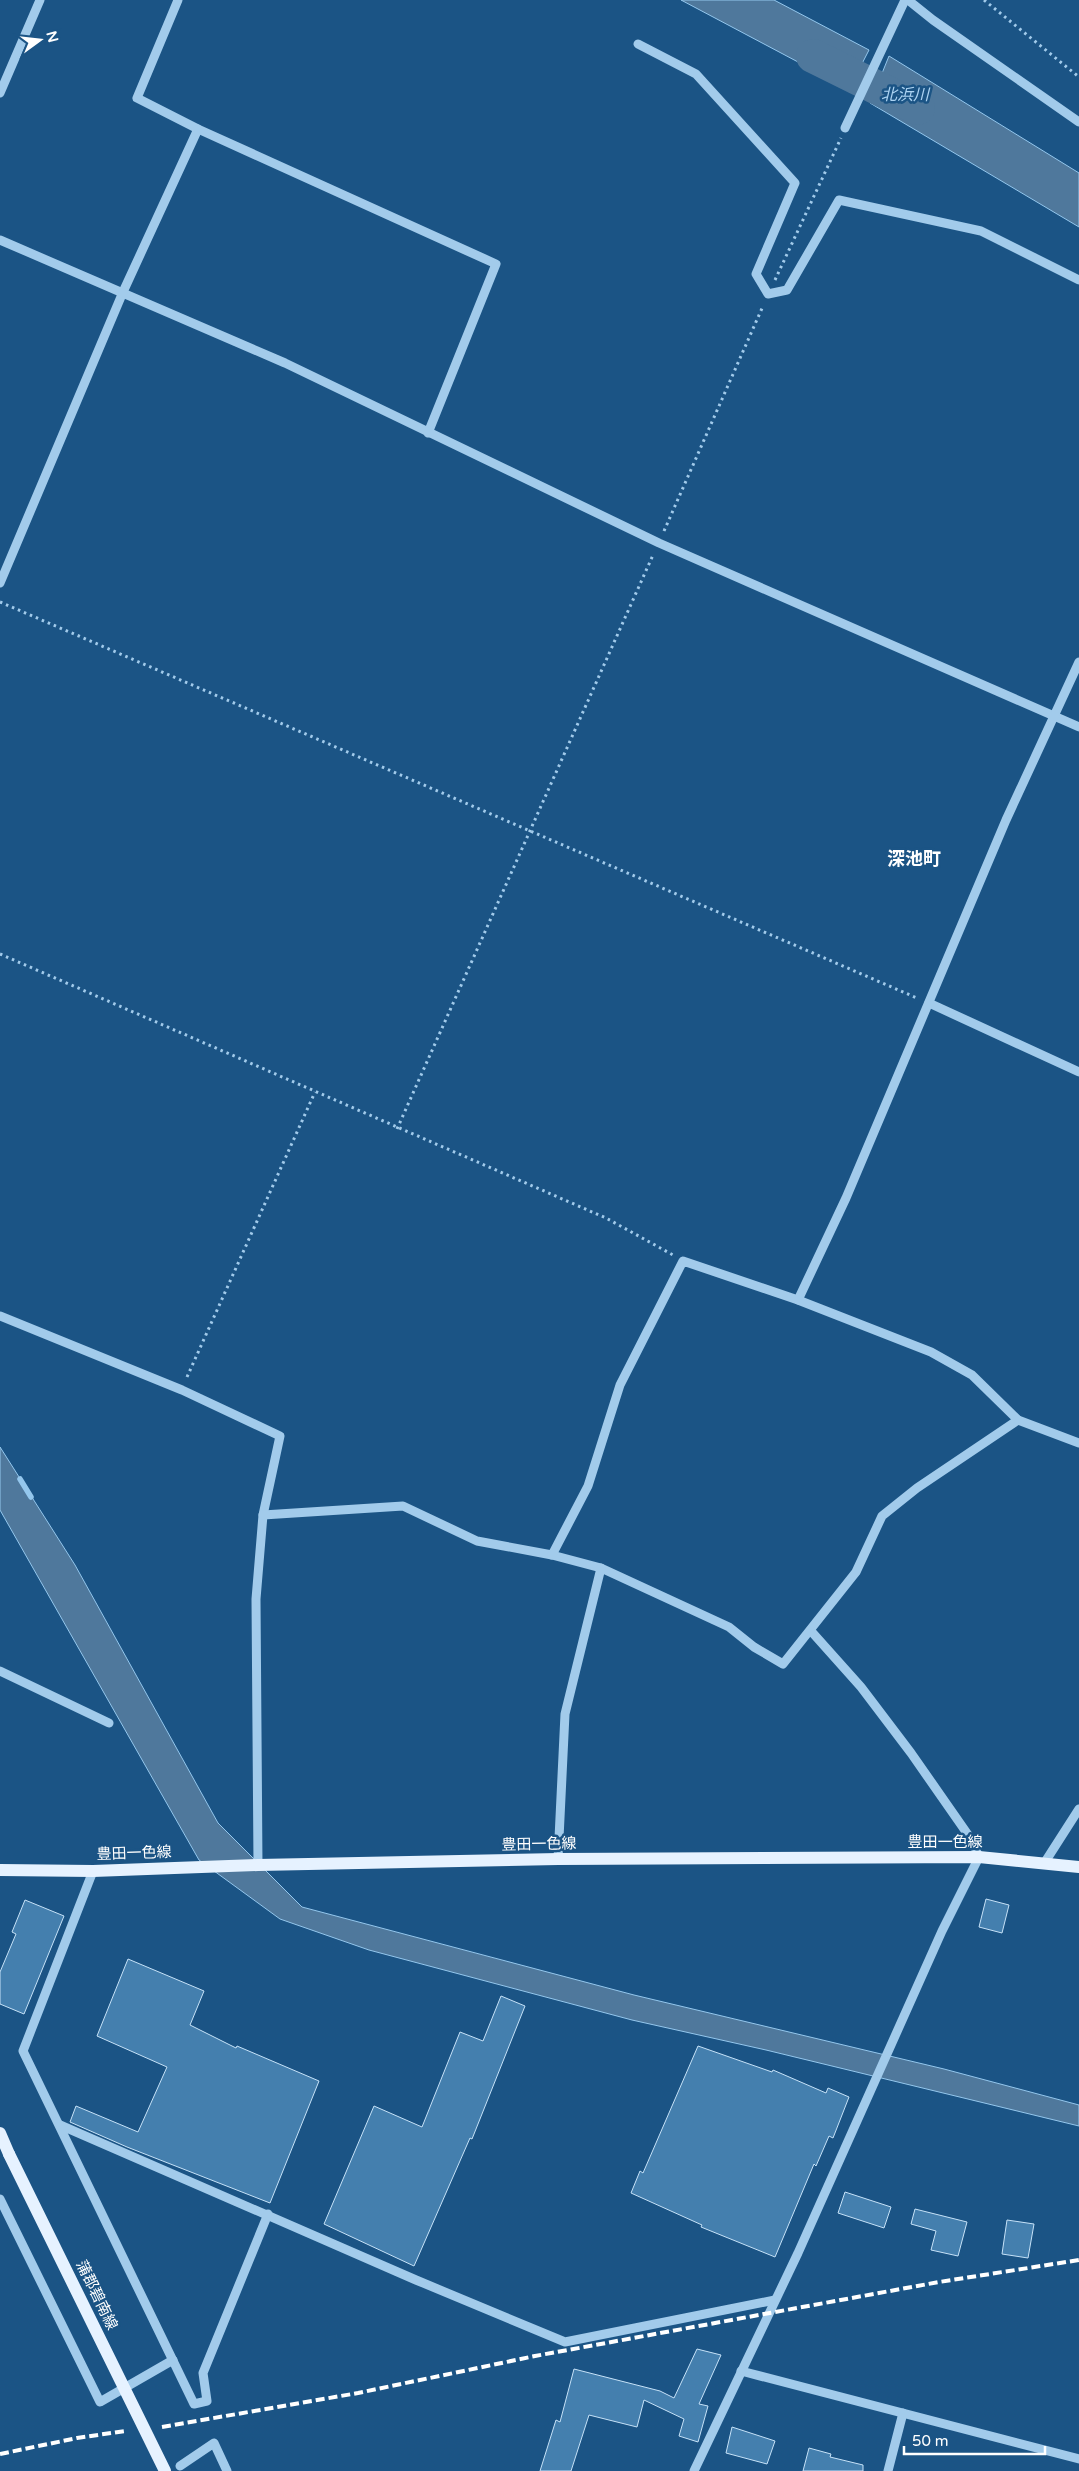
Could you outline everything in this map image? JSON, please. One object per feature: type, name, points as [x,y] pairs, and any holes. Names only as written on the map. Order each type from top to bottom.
[{"type":"main road","name":"豊田一色線","points":[[0,1870],[93,1871],[258,1865],[558,1859],[979,1857],[1045,1862],[1079,1867]]},
{"type":"main road","name":"蒲郡碧南線","points":[[0,2133],[165,2471]]},
{"type":"street","points":[[0,93],[40,0]]},
{"type":"street","points":[[178,0],[137,98],[198,129],[496,264],[428,433]]},
{"type":"street","points":[[845,128],[898,15],[907,0],[1079,122]]},
{"type":"street","points":[[638,44],[696,74],[795,183],[756,274],[768,294],[787,290],[839,200],[981,232],[1079,280]]},
{"type":"street","points":[[0,583],[123,292],[198,129]]},
{"type":"street","points":[[0,240],[285,363],[658,543],[1079,727]]},
{"type":"street","points":[[798,1300],[846,1198],[1006,820],[1079,662]]},
{"type":"street","points":[[929,1003],[1079,1072]]},
{"type":"street","points":[[552,1555],[588,1486],[620,1385],[683,1261],[798,1300],[931,1352],[972,1375],[1018,1420],[1079,1443]]},
{"type":"street","points":[[0,1316],[182,1390],[280,1436],[263,1515],[256,1600],[258,1865]]},
{"type":"street","points":[[263,1515],[403,1506],[477,1541],[552,1555],[601,1568],[729,1626],[754,1647],[783,1664],[856,1572],[882,1516],[917,1488],[1018,1420]]},
{"type":"street","points":[[558,1859],[565,1714],[601,1568]]},
{"type":"street","points":[[694,2471],[775,2300],[942,1932],[979,1857],[971,1839],[911,1753],[861,1687],[811,1631]]},
{"type":"street","points":[[0,1671],[109,1724]]},
{"type":"street","points":[[1045,1862],[1079,1809]]},
{"type":"street","points":[[93,1871],[23,2052],[194,2404],[208,2401],[203,2373],[268,2214]]},
{"type":"street","points":[[60,2125],[416,2280],[565,2342],[775,2300]]},
{"type":"street","points":[[0,2199],[100,2402],[174,2360]]},
{"type":"street","points":[[740,2371],[1079,2459]]},
{"type":"street","points":[[888,2471],[903,2413]]},
{"type":"street","points":[[180,2466],[214,2442],[227,2471]]},
{"type":"path","points":[[984,0],[1079,77]]},
{"type":"path","points":[[397,1129],[532,830],[768,294],[845,128]]},
{"type":"path","points":[[0,602],[532,830],[929,1003]]},
{"type":"path","points":[[0,954],[397,1129],[606,1218],[683,1261]]},
{"type":"path","points":[[182,1390],[315,1092]]},
{"type":"water","name":"北浜川","points":[[681,0],[774,0],[869,50],[849,89]]},
{"type":"water","name":"北浜川","points":[[889,56],[1079,173],[1079,227],[870,103]]},
{"type":"water","points":[[0,1447],[75,1565],[218,1823],[302,1907],[634,1995],[944,2069],[1079,2105],[1079,2126],[766,2050],[632,2020],[369,1950],[280,1919],[199,1860],[0,1510]]},
{"type":"building","points":[[986,1899],[1009,1905],[1002,1933],[979,1927]]},
{"type":"building","points":[[25,1900],[64,1916],[24,2014],[0,2004],[0,1972],[16,1934],[12,1932]]},
{"type":"building","points":[[128,1959],[204,1991],[190,2025],[236,2048],[237,2046],[319,2081],[270,2203],[127,2147],[70,2122],[76,2106],[138,2132],[167,2067],[97,2036]]},
{"type":"building","points":[[501,1996],[525,2006],[472,2139],[470,2138],[414,2266],[324,2224],[374,2106],[422,2127],[460,2032],[483,2041]]},
{"type":"building","points":[[698,2046],[772,2072],[773,2070],[826,2093],[828,2088],[849,2097],[833,2138],[829,2136],[816,2166],[814,2164],[775,2257],[701,2227],[702,2225],[631,2193],[640,2171],[643,2173]]},
{"type":"building","points":[[845,2192],[891,2207],[884,2228],[838,2213]]},
{"type":"building","points":[[915,2209],[967,2222],[958,2256],[931,2250],[936,2231],[911,2224]]},
{"type":"building","points":[[1007,2220],[1034,2224],[1028,2258],[1002,2254]]},
{"type":"building","points":[[697,2349],[721,2355],[699,2404],[708,2406],[698,2442],[679,2436],[684,2419],[644,2400],[637,2427],[589,2415],[571,2471],[540,2471],[556,2420],[560,2422],[574,2369],[660,2391],[674,2398]]},
{"type":"building","points":[[732,2427],[775,2441],[767,2464],[726,2453]]},
{"type":"building","points":[[809,2448],[831,2454],[830,2457],[863,2465],[863,2471],[803,2471]]},
{"type":"waterway","name":"北浜川","points":[[813,56],[918,108]]},
{"type":"waterway","points":[[20,1479],[31,1497]]},
{"type":"railway","points":[[162,2427],[358,2393],[535,2356],[939,2282],[1079,2260]]},
{"type":"railway","points":[[0,2454],[77,2438],[125,2431]]},
{"type":"district","name":"深池町","points":[[914,859]]}]
